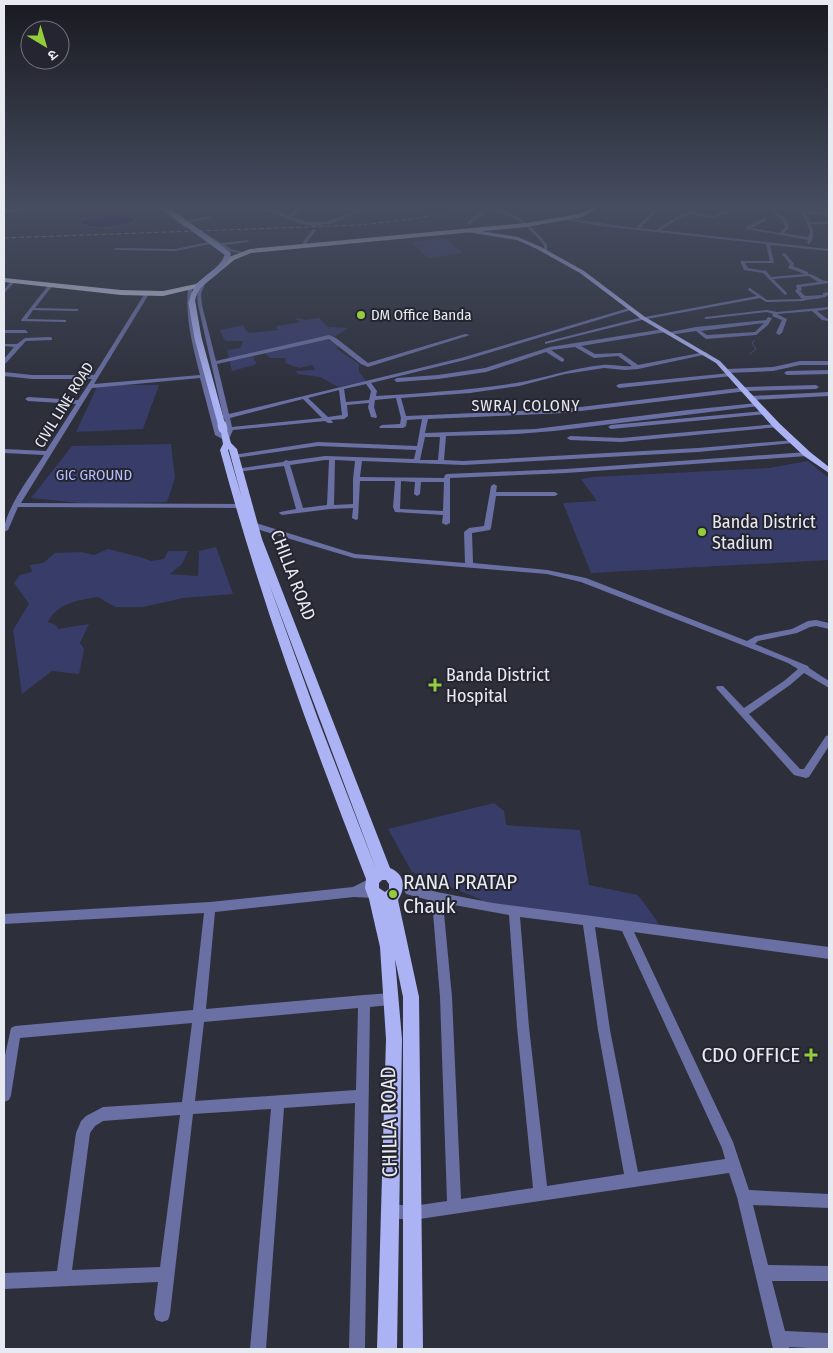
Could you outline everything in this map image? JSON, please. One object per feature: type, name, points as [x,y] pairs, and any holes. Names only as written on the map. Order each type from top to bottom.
[{"type":"highway","points":[[4,280],[147,294],[190,289],[201,285],[216,271]]},
{"type":"main road","points":[[201,285],[215,271]]},
{"type":"main road","points":[[580,271],[644,319],[718,362],[777,426],[807,454],[829,471]]},
{"type":"main road","name":"CHILLA ROAD","points":[[201,285],[192,298],[195,321],[226,429],[226,442],[233,449],[235,456],[243,506],[253,525],[317,694],[382,887],[410,997],[413,1349]]},
{"type":"main road","points":[[226,442],[224,450],[243,506],[251,549],[305,697],[382,887],[394,1039],[387,1349]]},
{"type":"main road","points":[[305,697],[317,694]]},
{"type":"street","points":[[756,271],[763,272],[785,294]]},
{"type":"street","points":[[800,271],[826,283]]},
{"type":"street","points":[[769,278],[810,275]]},
{"type":"street","points":[[4,292],[14,281]]},
{"type":"street","points":[[804,298],[797,292],[800,290],[798,286],[826,283]]},
{"type":"street","points":[[52,284],[23,320],[64,321]]},
{"type":"street","points":[[201,285],[198,296],[214,363],[226,429],[330,422],[346,416],[340,388]]},
{"type":"street","points":[[190,289],[188,298],[189,311],[203,376],[218,435],[226,442]]},
{"type":"street","points":[[750,289],[766,301],[796,300],[825,296],[825,294],[829,293]]},
{"type":"street","name":"CIVIL LINE ROAD","points":[[4,530],[6,519],[147,294]]},
{"type":"street","points":[[547,342],[644,319],[760,297]]},
{"type":"street","points":[[796,300],[809,310],[829,320]]},
{"type":"street","points":[[696,329],[702,335],[709,337],[755,333],[764,330],[768,321],[775,314],[829,308]]},
{"type":"street","points":[[31,309],[76,310]]},
{"type":"street","points":[[46,321],[54,309]]},
{"type":"street","points":[[225,417],[463,359],[629,309]]},
{"type":"street","points":[[695,309],[714,327]]},
{"type":"street","points":[[706,318],[767,311],[785,319],[780,333]]},
{"type":"street","points":[[379,380],[438,377],[486,370],[547,350],[575,344],[746,322],[768,321]]},
{"type":"street","points":[[746,322],[764,330]]},
{"type":"street","points":[[4,332],[24,332]]},
{"type":"street","points":[[4,341],[12,332]]},
{"type":"street","points":[[214,363],[329,337],[334,339],[363,364],[368,364],[467,335]]},
{"type":"street","points":[[4,362],[25,340],[50,339]]},
{"type":"street","points":[[575,344],[592,355],[619,354],[638,367]]},
{"type":"street","points":[[4,346],[18,346]]},
{"type":"street","points":[[547,350],[562,360]]},
{"type":"street","points":[[344,404],[398,396],[470,391],[604,366],[638,367],[704,354]]},
{"type":"street","points":[[608,355],[621,368]]},
{"type":"street","points":[[619,386],[773,369],[800,363],[829,363]]},
{"type":"street","points":[[787,373],[829,372]]},
{"type":"street","points":[[4,374],[32,377],[96,376]]},
{"type":"street","points":[[90,386],[203,376]]},
{"type":"street","points":[[368,382],[374,391],[371,407],[374,417]]},
{"type":"street","points":[[404,418],[564,411],[743,390],[816,387]]},
{"type":"street","points":[[751,398],[829,394]]},
{"type":"street","points":[[382,427],[403,427],[404,418],[398,396]]},
{"type":"street","points":[[304,397],[330,422]]},
{"type":"street","points":[[28,399],[80,402]]},
{"type":"street","points":[[424,435],[498,433],[571,427],[666,414],[758,405]]},
{"type":"street","points":[[611,427],[684,422],[765,413]]},
{"type":"street","points":[[417,461],[424,435],[425,418]]},
{"type":"street","points":[[570,438],[631,439],[777,426]]},
{"type":"street","points":[[443,434],[447,478],[446,523]]},
{"type":"street","points":[[238,470],[286,462],[332,458],[445,463],[698,450],[794,441]]},
{"type":"street","points":[[235,456],[318,444],[420,448]]},
{"type":"street","points":[[341,458],[344,445]]},
{"type":"street","points":[[4,451],[48,453]]},
{"type":"street","points":[[356,479],[418,480],[807,454]]},
{"type":"street","points":[[330,507],[332,458]]},
{"type":"street","points":[[356,518],[356,479],[359,459]]},
{"type":"street","points":[[286,462],[300,510]]},
{"type":"street","points":[[398,480],[397,511],[446,512]]},
{"type":"street","points":[[416,494],[418,480]]},
{"type":"street","points":[[469,566],[468,532],[487,528],[494,486]]},
{"type":"street","points":[[492,494],[556,494]]},
{"type":"street","points":[[16,505],[243,506]]},
{"type":"street","points":[[282,513],[355,506]]},
{"type":"street","points":[[253,525],[354,556],[566,575],[748,644],[804,668],[829,685]]},
{"type":"street","points":[[748,644],[756,639],[794,631],[808,624],[816,623],[829,626]]},
{"type":"street","points":[[744,713],[787,683],[804,668]]},
{"type":"street","points":[[720,688],[790,765],[802,774],[806,774],[829,739]]},
{"type":"street","points":[[4,919],[210,907],[354,892],[382,887],[410,890],[437,897],[514,910],[829,953]]},
{"type":"street","points":[[437,897],[446,997],[454,1207]]},
{"type":"street","points":[[162,1314],[199,1015],[210,907]]},
{"type":"street","points":[[514,910],[522,1027],[541,1194]]},
{"type":"street","points":[[588,920],[604,1030],[632,1180]]},
{"type":"street","points":[[625,924],[721,1131],[734,1165],[744,1197],[780,1344],[829,1341]]},
{"type":"street","points":[[4,1095],[15,1032],[391,999]]},
{"type":"street","points":[[357,1349],[364,1001]]},
{"type":"street","points":[[63,1279],[83,1133],[87,1123],[103,1114],[363,1096]]},
{"type":"street","points":[[258,1349],[278,1102]]},
{"type":"street","points":[[389,1211],[413,1213],[734,1165]]},
{"type":"street","points":[[744,1197],[829,1201]]},
{"type":"street","points":[[762,1273],[829,1273]]},
{"type":"street","points":[[4,1281],[166,1274]]},
{"type":"green space","points":[[297,318],[306,320],[319,318],[328,327],[348,328],[328,341],[339,342],[337,349],[359,364],[359,372],[366,381],[338,387],[320,377],[298,374],[296,371],[315,370],[312,365],[299,368],[285,363],[286,358],[270,358],[263,352],[253,353],[254,360],[257,363],[254,365],[232,371],[227,350],[240,348],[243,341],[225,341],[220,330],[243,325],[246,331],[250,333],[278,330],[276,326],[301,322]]},
{"type":"green space","points":[[98,385],[159,385],[143,429],[76,432]]},
{"type":"green space","name":"GIC GROUND","points":[[171,444],[175,478],[167,502],[90,504],[31,498],[72,446]]},
{"type":"green space","name":"Banda District Stadium","points":[[808,461],[829,478],[829,560],[591,573],[563,503],[597,501],[581,479],[769,468]]},
{"type":"green space","points":[[216,547],[233,594],[183,598],[143,607],[115,607],[98,597],[69,604],[57,610],[48,622],[56,625],[58,629],[89,624],[80,643],[84,649],[79,674],[52,671],[22,694],[13,630],[29,604],[14,583],[20,575],[32,572],[30,565],[43,563],[55,553],[81,552],[94,555],[108,549],[151,561],[164,559],[168,551],[188,551],[182,564],[170,574],[198,576],[199,551]]},
{"type":"green space","points":[[494,803],[504,811],[506,825],[580,830],[589,885],[638,895],[659,924],[484,906],[480,899],[412,872],[388,829]]},
{"type":"waterway","points":[[750,354],[756,349],[752,343],[755,340]]},
{"type":"place","name":"DM Office Banda","points":[[361,315]]},
{"type":"place","name":"Banda District Stadium","points":[[702,532]]},
{"type":"place","name":"Banda District Hospital","points":[[435,685]]},
{"type":"place","name":"RANA PRATAP Chauk","points":[[393,894]]},
{"type":"place","name":"CDO OFFICE","points":[[811,1055]]},
{"type":"district","name":"SWRAJ COLONY","points":[[526,405]]}]
